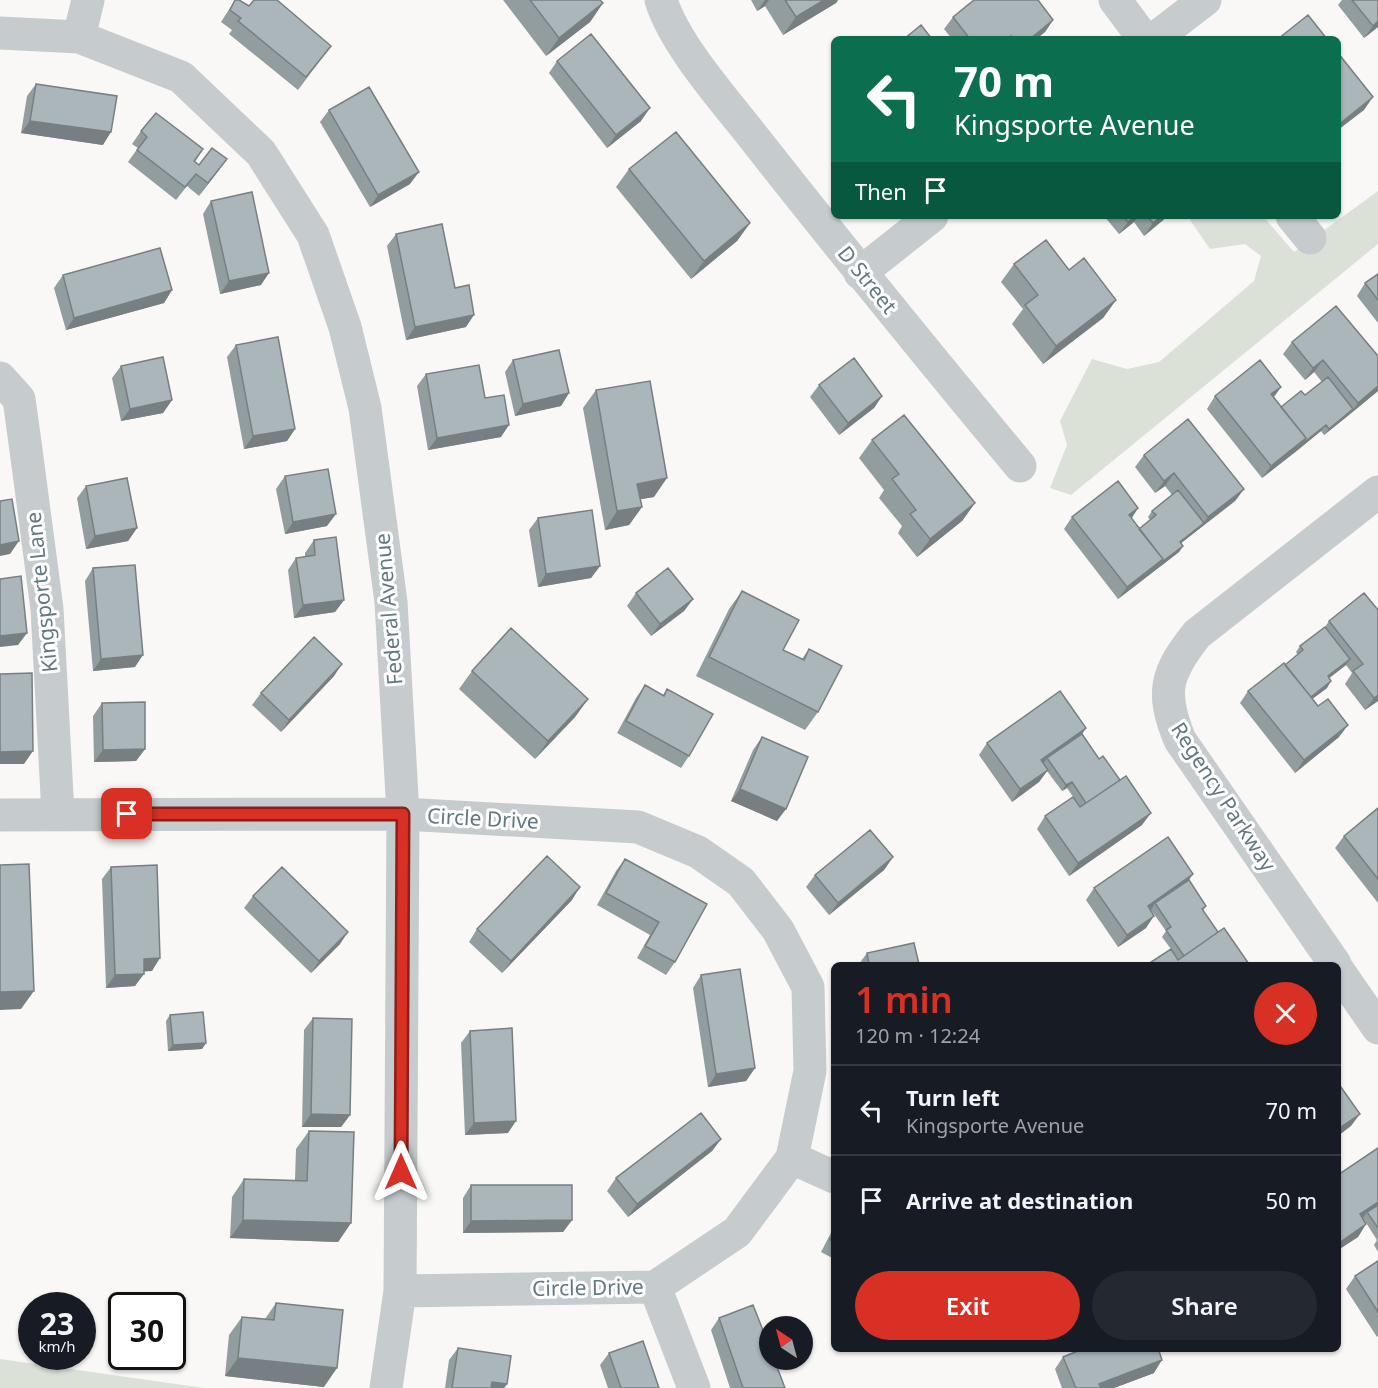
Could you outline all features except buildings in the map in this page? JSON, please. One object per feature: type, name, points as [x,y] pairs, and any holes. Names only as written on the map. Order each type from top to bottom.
[{"type":"street","points":[[79,37],[88,0]]},
{"type":"street","name":"D Street","points":[[661,0],[665,14],[701,69],[860,273],[1020,466]]},
{"type":"street","points":[[1115,0],[1142,36]]},
{"type":"street","points":[[1158,36],[1205,0]]},
{"type":"street","name":"Federal Avenue","points":[[0,33],[79,37],[181,77],[261,153],[313,235],[345,327],[365,408],[392,602],[403,814],[400,1291],[386,1388]]},
{"type":"street","points":[[860,273],[928,219]]},
{"type":"street","name":"Kingsporte Lane","points":[[0,378],[19,399],[40,552],[47,609],[58,814]]},
{"type":"street","name":"Regency Parkway","points":[[1334,962],[1180,740],[1169,714],[1168,685],[1176,660],[1197,634],[1378,492]]},
{"type":"street","name":"Circle Drive","points":[[0,815],[403,814],[638,827],[698,852],[741,882],[778,930],[807,987],[810,1071],[792,1158],[736,1232],[655,1287],[400,1291]]},
{"type":"street","points":[[1341,974],[1378,1028]]},
{"type":"street","points":[[792,1158],[831,1175]]},
{"type":"street","points":[[655,1287],[694,1388]]},
{"type":"shaded area","points":[[1378,191],[1378,244],[1071,495],[1050,488],[1067,445],[1060,421],[1092,359],[1127,369],[1159,362],[1254,281],[1261,256],[1245,244],[1210,249],[1190,219],[1266,219],[1294,252]]},
{"type":"shaded area","points":[[0,1359],[18,1362],[18,1370],[77,1370],[204,1388],[0,1388]]},
{"type":"route","points":[[127,814],[403,814],[401,1172]]}]
